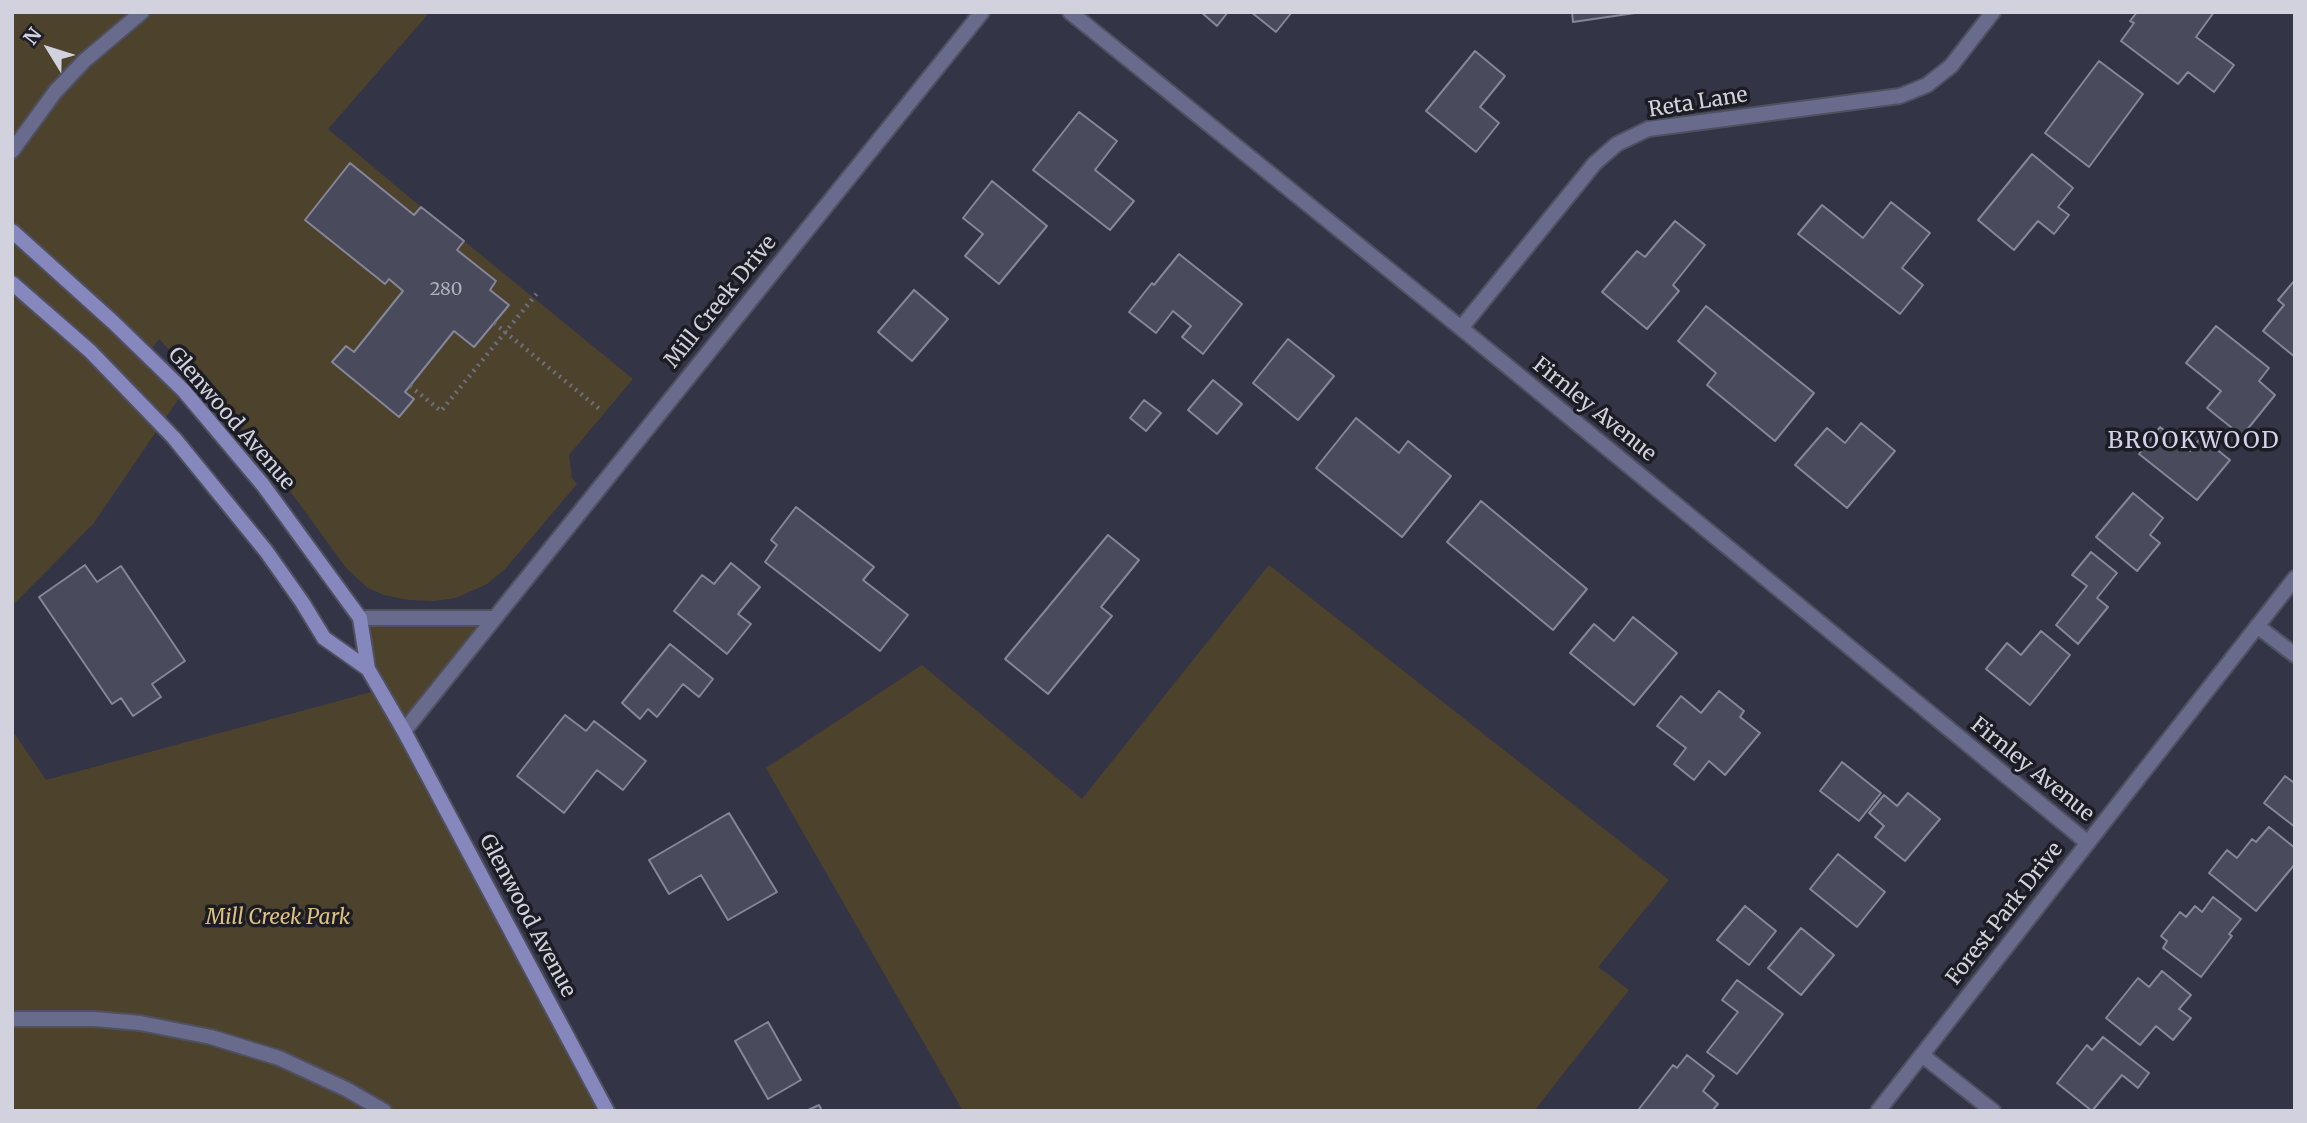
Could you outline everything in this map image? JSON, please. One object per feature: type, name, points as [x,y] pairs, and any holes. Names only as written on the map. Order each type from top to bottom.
[{"type":"street","points":[[12,151],[55,92],[84,61],[142,12]]},
{"type":"street","name":"Mill Creek Drive","points":[[404,731],[982,12]]},
{"type":"street","name":"Firnley Avenue","points":[[1070,12],[1461,328],[2088,843]]},
{"type":"street","name":"Reta Lane","points":[[1461,328],[1595,163],[1617,144],[1648,129],[1900,96],[1927,85],[1951,66],[1993,12]]},
{"type":"street","name":"Glenwood Avenue","points":[[12,231],[114,323],[184,391],[263,485],[360,618],[368,669],[404,731],[607,1111]]},
{"type":"street","name":"Glenwood Avenue","points":[[12,283],[90,351],[174,438],[210,480],[295,592],[324,638],[368,669]]},
{"type":"street","name":"Forest Park Drive","points":[[1878,1111],[2295,578]]},
{"type":"street","points":[[360,618],[494,618]]},
{"type":"street","points":[[2257,626],[2295,655]]},
{"type":"street","points":[[12,1019],[94,1019],[139,1023],[211,1037],[279,1058],[346,1089],[384,1111]]},
{"type":"street","points":[[1922,1055],[1993,1111]]},
{"type":"path","points":[[410,386],[442,411],[538,292]]},
{"type":"path","points":[[494,323],[602,411]]},
{"type":"green space","points":[[12,12],[430,12],[328,129],[421,207],[414,215],[350,164],[385,284],[389,279],[403,291],[354,352],[346,346],[332,363],[400,416],[414,399],[405,392],[454,331],[474,347],[509,305],[490,290],[496,281],[457,250],[464,241],[633,379],[569,455],[572,478],[577,484],[505,569],[487,584],[456,598],[409,600],[384,595],[368,588],[347,569],[273,468],[227,411],[159,339],[147,355],[184,391],[93,524],[12,606]]},
{"type":"green space","points":[[1269,565],[1669,880],[1598,967],[1629,990],[1534,1111],[963,1111],[766,768],[922,665],[1082,799]]},
{"type":"green space","name":"Mill Creek Park","points":[[360,618],[494,618],[404,731],[607,1111],[12,1111],[12,730],[46,780],[379,690]]},
{"type":"building","points":[[1201,12],[1228,12],[1217,26]]},
{"type":"building","points":[[1251,12],[1292,12],[1276,32]]},
{"type":"building","points":[[1572,12],[1642,12],[1573,22]]},
{"type":"building","points":[[2137,12],[2214,12],[2196,37],[2234,65],[2214,92],[2188,72],[2178,84],[2121,41],[2134,23],[2130,21]]},
{"type":"building","points":[[1475,51],[1505,76],[1480,107],[1499,123],[1476,152],[1426,111]]},
{"type":"building","points":[[2099,61],[2143,94],[2089,167],[2045,133]]},
{"type":"building","points":[[1079,112],[1117,141],[1095,170],[1134,201],[1110,230],[1033,170]]},
{"type":"building","points":[[2032,154],[2073,188],[2058,207],[2069,215],[2054,234],[2038,221],[2014,250],[1978,220]]},
{"type":"building","points":[[350,163],[414,215],[421,207],[464,241],[457,250],[496,281],[490,290],[509,305],[474,347],[454,331],[405,392],[414,399],[399,417],[332,362],[346,346],[354,352],[403,291],[389,279],[385,284],[305,220]]},
{"type":"building","points":[[992,181],[1047,226],[999,284],[965,256],[983,234],[963,218]]},
{"type":"building","points":[[1891,202],[1930,233],[1902,268],[1923,285],[1900,314],[1798,234],[1822,205],[1863,238]]},
{"type":"building","points":[[1675,221],[1705,245],[1673,285],[1679,291],[1647,329],[1602,292],[1637,251],[1645,257]]},
{"type":"building","points":[[1179,254],[1242,304],[1203,354],[1182,337],[1191,326],[1173,311],[1156,333],[1129,312]]},
{"type":"building","points":[[2295,280],[2295,357],[2263,331],[2284,305],[2278,300]]},
{"type":"building","points":[[914,290],[948,319],[912,361],[878,332]]},
{"type":"building","points":[[1706,306],[1814,393],[1775,441],[1707,385],[1716,373],[1678,341]]},
{"type":"building","points":[[2216,326],[2269,368],[2259,381],[2275,395],[2242,436],[2207,408],[2221,391],[2186,363]]},
{"type":"building","points":[[1288,339],[1334,376],[1298,420],[1253,383]]},
{"type":"building","points":[[1213,380],[1242,404],[1217,434],[1188,410]]},
{"type":"building","points":[[1144,400],[1161,413],[1146,431],[1130,418]]},
{"type":"building","points":[[1356,418],[1399,453],[1408,441],[1451,476],[1402,537],[1316,468]]},
{"type":"building","points":[[1861,423],[1895,451],[1847,508],[1795,465],[1827,428],[1845,443]]},
{"type":"building","points":[[2160,427],[2190,451],[2201,437],[2230,460],[2197,500],[2139,454]]},
{"type":"building","points":[[2133,493],[2163,518],[2150,535],[2160,543],[2137,571],[2096,537]]},
{"type":"building","points":[[1481,501],[1587,589],[1553,630],[1447,542]]},
{"type":"building","points":[[796,507],[874,567],[863,580],[908,615],[880,651],[765,562],[777,545],[771,540]]},
{"type":"building","points":[[1108,535],[1139,560],[1101,607],[1112,616],[1048,694],[1005,659]]},
{"type":"building","points":[[2091,552],[2117,573],[2097,598],[2108,607],[2078,644],[2056,625],[2087,586],[2072,575]]},
{"type":"building","points":[[731,563],[760,587],[738,614],[751,624],[727,654],[674,611],[702,575],[714,584]]},
{"type":"building","points":[[85,565],[97,582],[121,566],[185,661],[152,684],[161,697],[133,716],[121,698],[112,704],[39,597]]},
{"type":"building","points":[[1633,617],[1677,653],[1634,705],[1570,653],[1594,624],[1614,641]]},
{"type":"building","points":[[2041,631],[2070,655],[2030,705],[1986,669],[2007,643],[2021,655]]},
{"type":"building","points":[[670,644],[713,679],[699,697],[683,684],[657,717],[648,709],[640,719],[622,703]]},
{"type":"building","points":[[1719,691],[1744,711],[1740,717],[1760,733],[1725,775],[1709,761],[1694,780],[1674,764],[1686,748],[1657,726],[1681,696],[1701,713]]},
{"type":"building","points":[[565,715],[586,731],[594,721],[646,761],[623,790],[597,770],[564,813],[517,776]]},
{"type":"building","points":[[1842,762],[1881,793],[1859,821],[1820,791]]},
{"type":"building","points":[[2285,776],[2293,782],[2295,780],[2295,827],[2264,803]]},
{"type":"building","points":[[1908,793],[1940,819],[1905,861],[1875,837],[1884,826],[1869,813],[1884,795],[1897,806]]},
{"type":"building","points":[[729,813],[777,892],[728,920],[701,875],[669,894],[649,860]]},
{"type":"building","points":[[2269,827],[2295,848],[2295,864],[2256,911],[2209,873],[2227,850],[2237,858],[2252,839],[2256,842]]},
{"type":"building","points":[[1838,854],[1885,892],[1857,927],[1810,889]]},
{"type":"building","points":[[2213,897],[2241,919],[2229,934],[2232,936],[2201,977],[2163,948],[2167,941],[2161,936],[2180,912],[2186,917],[2195,906],[2202,912]]},
{"type":"building","points":[[1745,906],[1776,931],[1749,965],[1717,940]]},
{"type":"building","points":[[1801,928],[1834,955],[1801,995],[1768,968]]},
{"type":"building","points":[[2162,971],[2191,995],[2179,1009],[2191,1018],[2173,1040],[2156,1026],[2140,1045],[2106,1018],[2138,978],[2149,987]]},
{"type":"building","points":[[1737,980],[1783,1014],[1737,1074],[1707,1052],[1738,1012],[1722,1000]]},
{"type":"building","points":[[768,1022],[801,1080],[768,1099],[735,1041]]},
{"type":"building","points":[[2103,1037],[2149,1073],[2138,1088],[2122,1075],[2092,1111],[2057,1083],[2087,1045],[2092,1050]]},
{"type":"building","points":[[1687,1055],[1714,1076],[1703,1091],[1718,1104],[1712,1111],[1641,1111],[1639,1109],[1673,1065],[1677,1068]]},
{"type":"building","points":[[819,1105],[822,1111],[806,1111]]},
{"type":"district","name":"BROOKWOOD","points":[[2194,441]]}]
